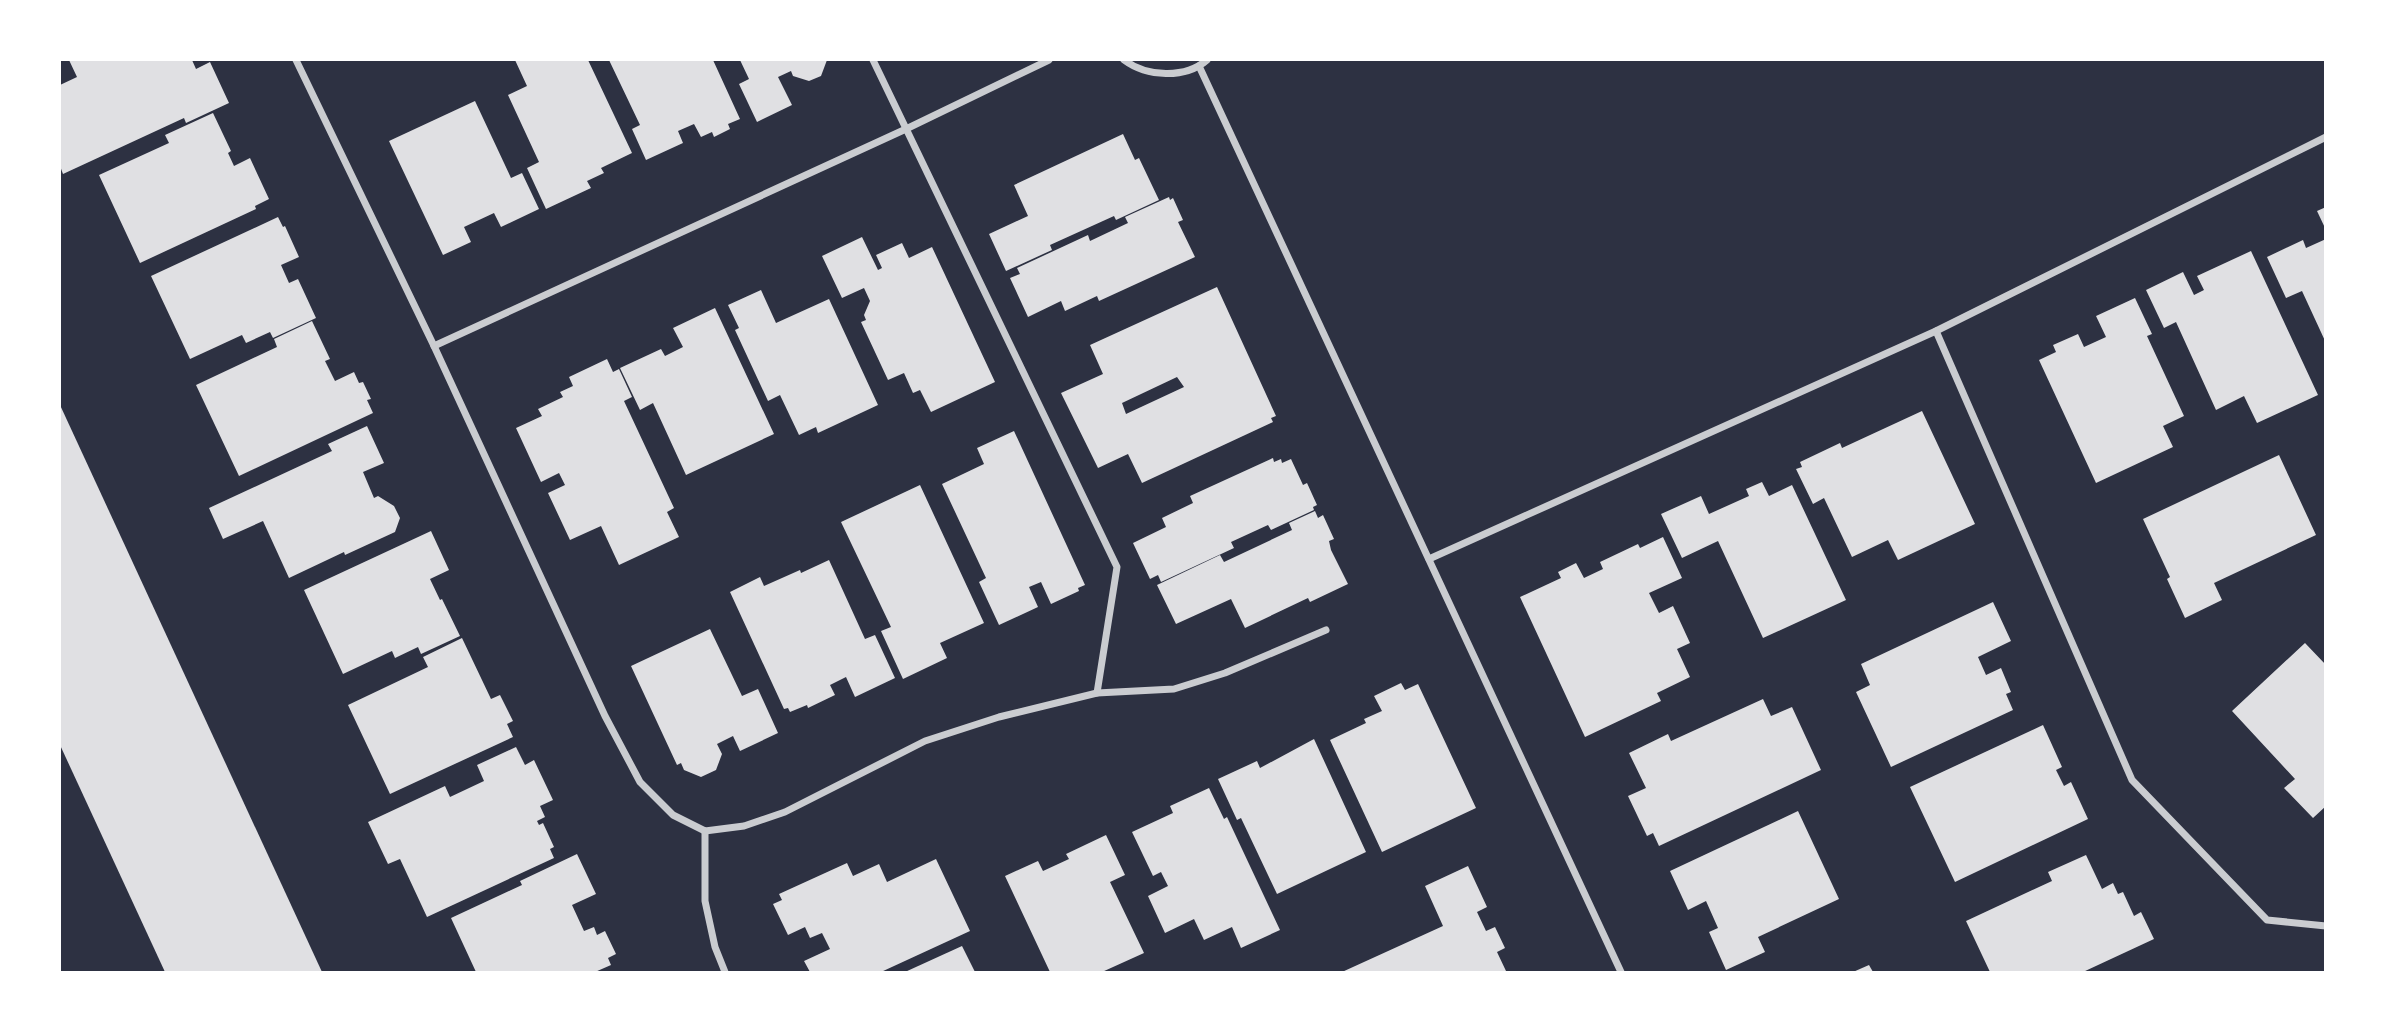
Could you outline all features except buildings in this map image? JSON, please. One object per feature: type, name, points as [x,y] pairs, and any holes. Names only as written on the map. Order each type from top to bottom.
[{"type":"street","points":[[296,60],[434,346],[605,716],[640,782],[673,815],[705,831],[744,826],[785,812],[925,741],[999,717],[1097,693],[1174,689],[1225,673],[1325,630]]},
{"type":"street","points":[[873,60],[1117,567],[1097,693]]},
{"type":"street","points":[[434,346],[906,129],[1049,60]]},
{"type":"street","points":[[1124,60],[1150,72],[1175,73],[1199,66],[1207,60]]},
{"type":"street","points":[[1199,66],[1621,972]]},
{"type":"street","points":[[1429,559],[1936,331],[2326,137]]},
{"type":"street","points":[[1936,331],[2132,780],[2267,920],[2326,926]]},
{"type":"street","points":[[705,831],[705,901],[715,947],[724,972]]}]
